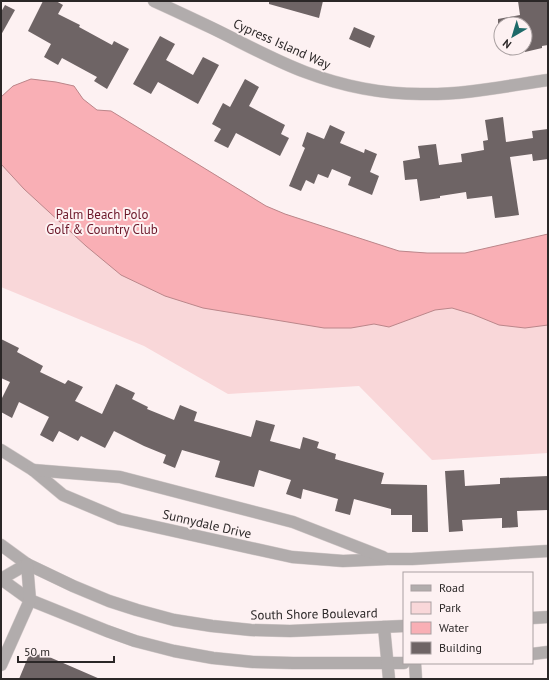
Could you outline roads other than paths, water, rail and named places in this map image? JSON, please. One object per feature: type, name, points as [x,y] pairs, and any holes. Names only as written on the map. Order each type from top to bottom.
[{"type":"street","name":"Cypress Island Way","points":[[154,1],[305,72],[362,88],[399,93],[451,94],[548,80]]},
{"type":"street","name":"Sunnydale Drive","points":[[1,450],[33,470],[63,495],[120,519],[292,557],[343,561],[412,559],[548,551]]},
{"type":"street","name":"Sunnydale Drive","points":[[33,470],[120,477],[293,522],[387,559]]},
{"type":"street","name":"South Shore Boulevard","points":[[1,546],[27,564],[73,586],[136,610],[174,620],[251,630],[290,631],[403,626]]},
{"type":"street","points":[[1,665],[30,600],[27,564],[1,580],[30,600],[135,641],[174,651],[213,658],[253,662],[403,663]]},
{"type":"street","points":[[533,618],[548,617]]},
{"type":"street","points":[[384,626],[389,679]]},
{"type":"street","points":[[533,654],[548,652]]},
{"type":"street","points":[[415,664],[416,679]]},
{"type":"water","points":[[31,79],[74,86],[83,99],[97,110],[111,111],[266,206],[285,214],[399,251],[465,253],[548,234],[548,325],[525,328],[499,325],[452,308],[435,310],[389,327],[374,324],[351,328],[324,328],[203,308],[165,296],[121,275],[86,246],[24,189],[1,164],[1,97],[13,86]]},
{"type":"park label","name":"Palm Beach Polo Golf & Country Club","points":[[102,222]]}]
